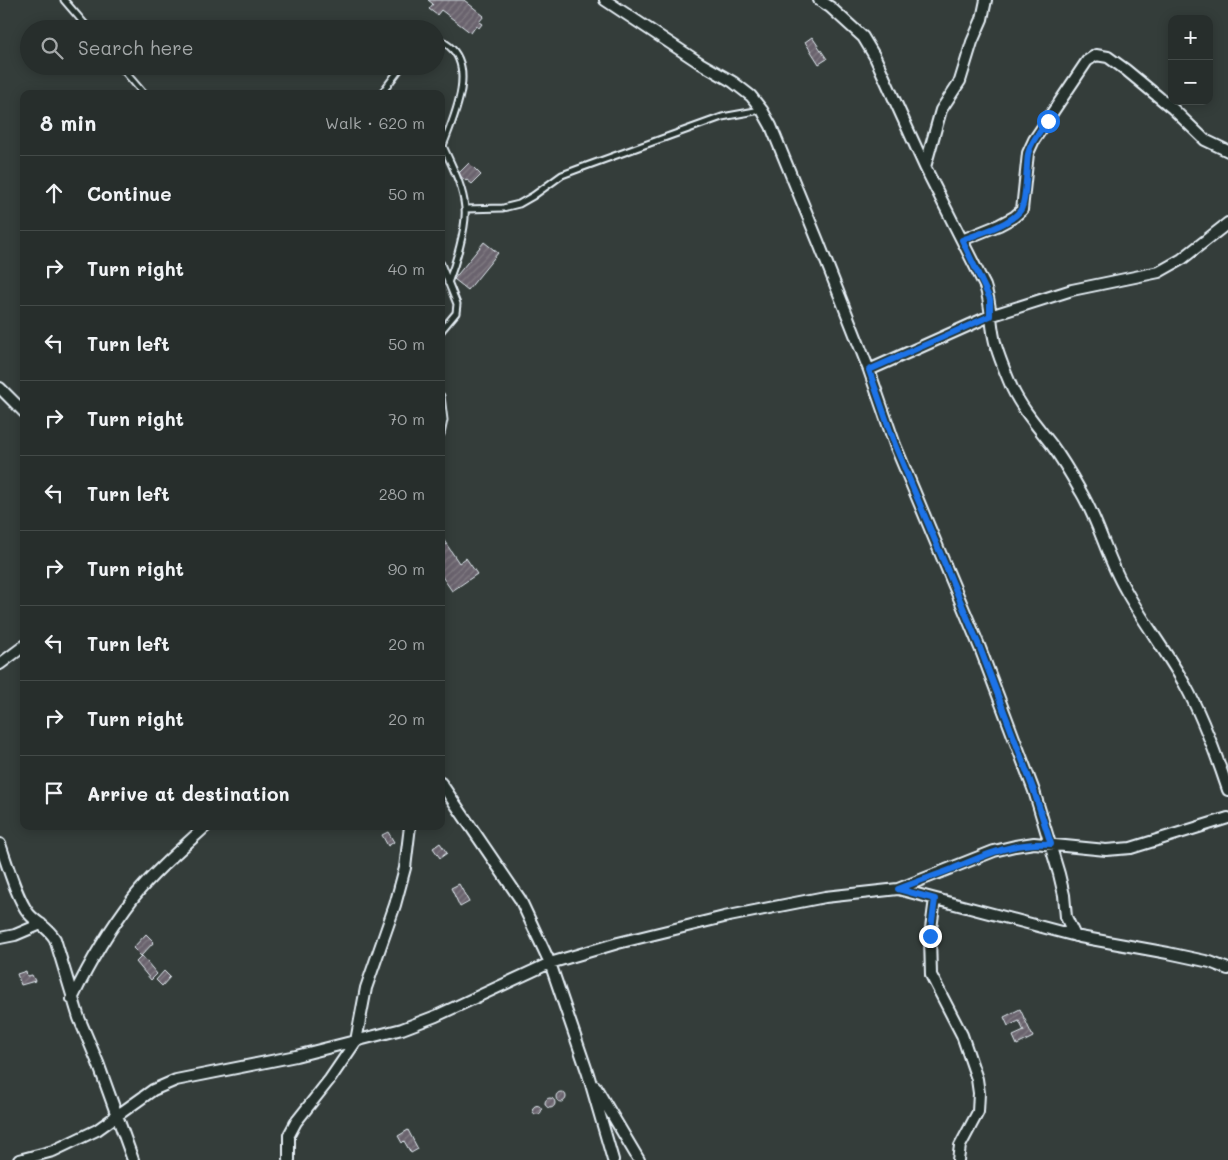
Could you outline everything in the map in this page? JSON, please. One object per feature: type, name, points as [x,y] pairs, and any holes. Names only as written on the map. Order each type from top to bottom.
[{"type":"street","points":[[605,0],[700,63],[733,82],[751,96],[762,110],[791,172],[869,370],[895,445],[980,648],[1034,791],[1051,844],[1064,895],[1066,917],[1075,936]]},
{"type":"street","points":[[925,167],[942,110],[960,80],[972,42],[982,19],[986,0]]},
{"type":"street","points":[[821,1],[863,38],[875,57],[925,167],[990,299],[990,316],[995,345],[1013,390],[1083,494],[1113,566],[1126,590],[1166,652],[1197,709],[1218,758],[1228,790]]},
{"type":"street","points":[[962,240],[1000,225],[1022,210],[1028,153],[1034,140],[1087,61],[1096,55],[1108,57],[1126,70],[1172,108],[1205,140],[1228,152]]},
{"type":"street","points":[[869,370],[990,316],[1072,290],[1159,272],[1182,259],[1228,223]]},
{"type":"street","points":[[0,388],[20,408]]},
{"type":"street","points":[[0,664],[20,649]]},
{"type":"street","points":[[445,788],[520,898],[550,963],[588,1074],[613,1160]]},
{"type":"street","points":[[19,1160],[54,1151],[97,1130],[153,1090],[176,1080],[296,1056],[402,1029],[550,963],[618,943],[724,917],[825,897],[898,889],[994,851],[1034,843],[1106,850],[1131,848],[1228,818]]},
{"type":"street","points":[[72,999],[106,938],[134,897],[161,868],[202,830]]},
{"type":"street","points":[[289,1160],[288,1135],[356,1041],[366,988],[406,868],[410,830]]},
{"type":"street","points":[[0,844],[25,908],[30,915],[50,930],[55,939],[72,999],[98,1063],[133,1160]]},
{"type":"street","points":[[898,889],[1075,936],[1210,962],[1228,969]]},
{"type":"street","points":[[935,899],[930,936],[931,975],[962,1035],[977,1079],[979,1093],[978,1112],[960,1146],[958,1160]]},
{"type":"street","points":[[0,938],[15,935],[41,924]]},
{"type":"street","points":[[588,1074],[639,1160]]},
{"type":"lane","points":[[64,0],[81,20]]},
{"type":"lane","points":[[445,44],[454,50],[462,66],[460,97],[445,140]]},
{"type":"lane","points":[[128,75],[141,90]]},
{"type":"lane","points":[[384,90],[395,75]]},
{"type":"lane","points":[[465,209],[504,208],[519,204],[562,176],[578,168],[722,117],[762,110]]},
{"type":"lane","points":[[445,155],[461,189],[465,209],[459,248],[448,283]]},
{"type":"lane","points":[[445,275],[457,304],[456,313],[445,326]]},
{"type":"building","points":[[428,0],[464,0],[484,16],[479,22],[482,24],[479,28],[476,26],[471,33],[441,10],[437,15],[429,9],[433,4]]},
{"type":"building","points":[[812,37],[827,59],[819,64],[805,42]]},
{"type":"building","points":[[469,163],[481,175],[472,184],[458,174]]},
{"type":"building","points":[[484,242],[498,253],[468,290],[454,279]]},
{"type":"building","points":[[445,542],[459,563],[466,558],[477,574],[452,591],[445,581]]},
{"type":"building","points":[[388,832],[394,842],[388,846],[382,835]]},
{"type":"building","points":[[440,843],[447,853],[440,858],[433,848]]},
{"type":"building","points":[[459,884],[469,902],[460,907],[451,888]]},
{"type":"building","points":[[146,934],[154,942],[141,956],[133,948]]},
{"type":"building","points":[[142,956],[157,974],[151,980],[136,962]]},
{"type":"building","points":[[26,971],[27,976],[32,975],[35,981],[21,985],[17,974]]},
{"type":"building","points":[[164,971],[170,977],[162,986],[156,980]]},
{"type":"building","points":[[1020,1009],[1033,1037],[1017,1045],[1013,1036],[1024,1031],[1019,1021],[1008,1026],[1004,1017]]},
{"type":"building","points":[[561,1092],[566,1097],[561,1102],[556,1097]]},
{"type":"building","points":[[550,1098],[555,1103],[550,1108],[545,1103]]},
{"type":"building","points":[[537,1105],[542,1110],[537,1115],[532,1110]]},
{"type":"building","points":[[408,1130],[418,1149],[411,1153],[404,1141],[402,1143],[398,1136]]},
{"type":"route","points":[[930,936],[935,899],[898,889],[994,851],[1034,843],[1051,844],[1034,791],[980,648],[895,445],[869,370],[990,316],[990,299],[962,240],[1000,225],[1022,210],[1028,153],[1034,140],[1048,121]]}]
